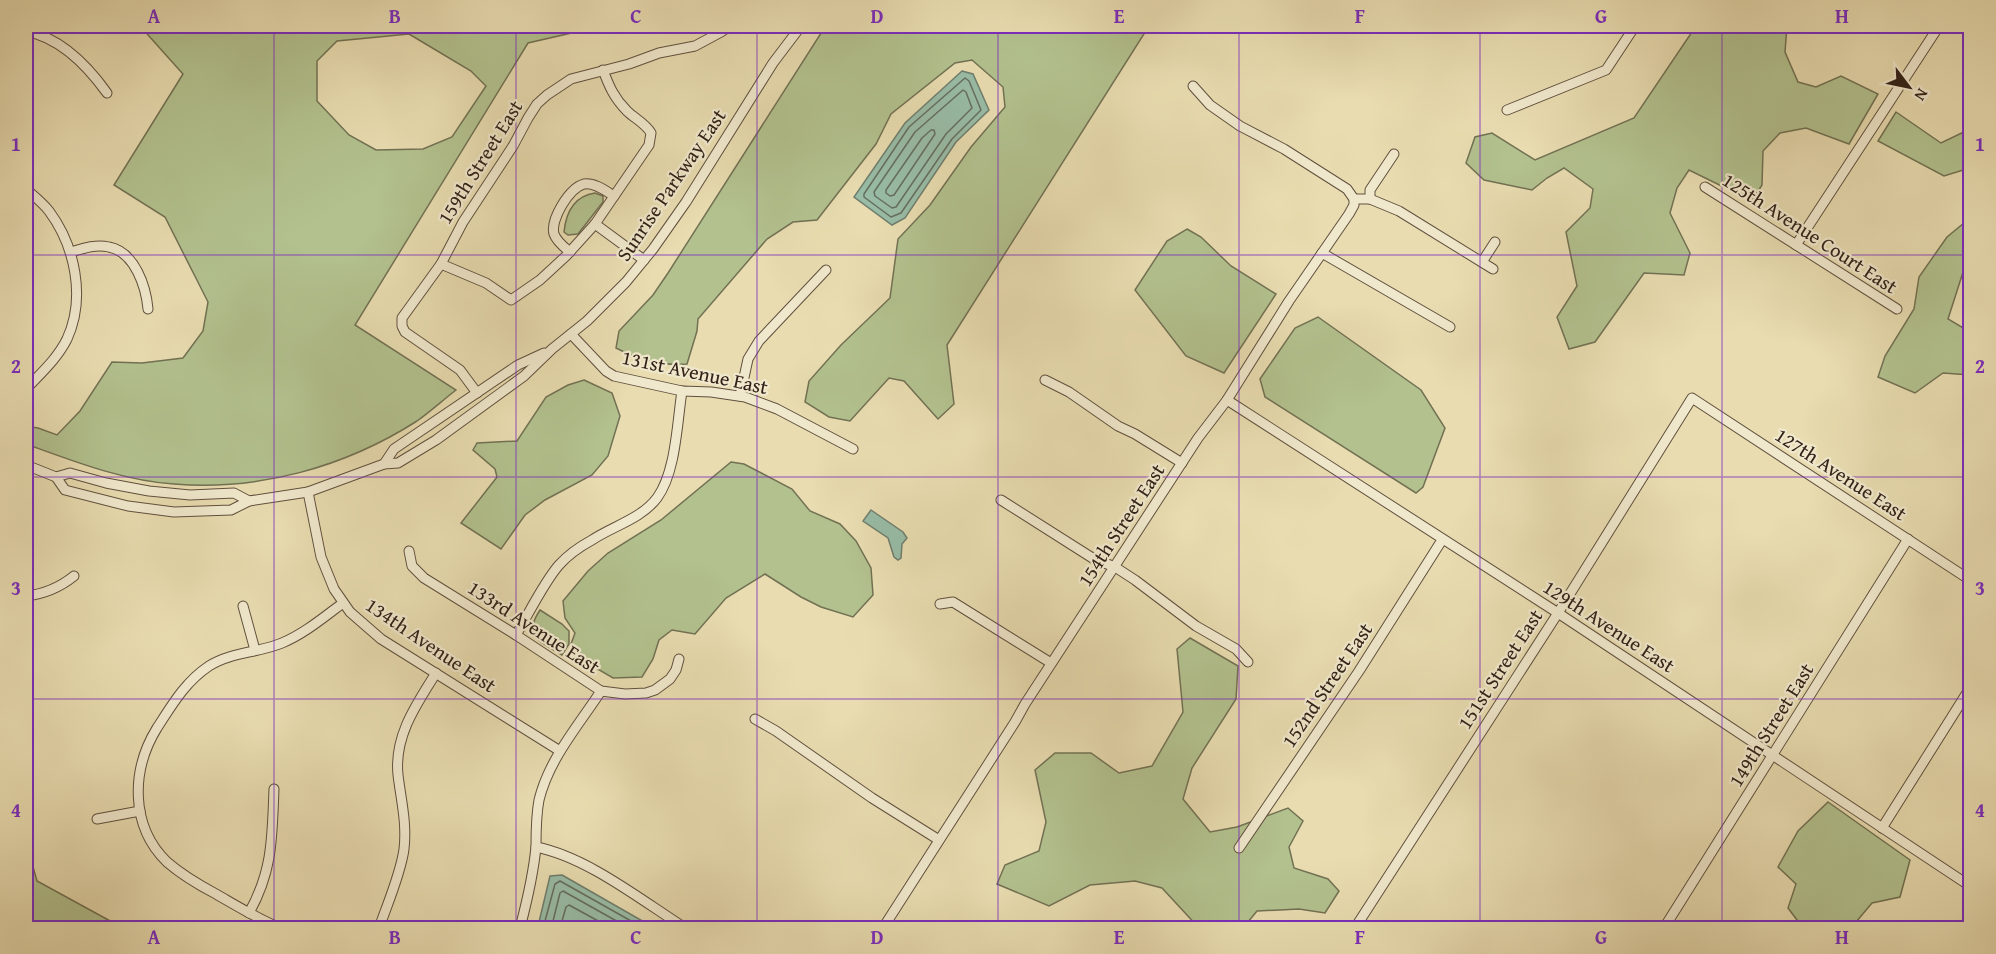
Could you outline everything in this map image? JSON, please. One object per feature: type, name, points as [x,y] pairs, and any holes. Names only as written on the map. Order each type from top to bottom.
[{"type":"street","name":"159th Street East","points":[[477,393],[460,369],[411,337],[402,326],[402,318],[441,264],[463,222],[513,146],[537,104],[564,82],[659,53],[695,45],[730,26]]},
{"type":"street","name":"Sunrise Parkway East","points":[[308,492],[384,464],[398,463],[436,440],[524,376],[552,349],[587,321],[644,260],[686,202],[773,63],[801,26]]},
{"type":"street","points":[[1507,110],[1606,70],[1635,26]]},
{"type":"street","points":[[1796,245],[1939,26]]},
{"type":"street","points":[[26,31],[48,39],[67,50],[84,65],[107,93]]},
{"type":"street","points":[[441,264],[486,284],[511,300],[540,280],[595,224],[649,145],[651,133],[615,97],[603,70]]},
{"type":"street","points":[[1193,86],[1210,105],[1240,126],[1284,149],[1347,189],[1354,200],[1370,198],[1399,211],[1493,269]]},
{"type":"street","points":[[1370,198],[1370,190],[1394,154]]},
{"type":"street","points":[[570,252],[558,241],[553,224],[565,200],[583,184],[599,187],[614,196]]},
{"type":"street","name":"125th Avenue Court East","points":[[1705,187],[1896,309]]},
{"type":"street","points":[[26,189],[48,210],[63,234],[71,252],[76,291],[72,326],[67,340],[51,364],[26,389]]},
{"type":"street","name":"154th Street East","points":[[883,928],[1051,663],[1209,422],[1227,400],[1289,301],[1349,214],[1354,200]]},
{"type":"street","points":[[595,224],[644,260]]},
{"type":"street","points":[[1482,262],[1495,242]]},
{"type":"street","points":[[71,252],[88,247],[111,247],[121,253],[130,260],[138,273],[147,294],[148,309]]},
{"type":"street","points":[[1322,253],[1450,327]]},
{"type":"street","points":[[740,396],[748,359],[759,341],[826,270]]},
{"type":"street","name":"131st Avenue East","points":[[571,334],[606,371],[614,376],[682,392],[711,392],[740,396],[777,409],[853,450]]},
{"type":"street","name":"Sunrise Parkway East","points":[[384,464],[394,449],[518,365],[552,349]]},
{"type":"street","points":[[1045,380],[1070,392],[1118,426],[1182,463]]},
{"type":"street","points":[[516,636],[559,565],[591,540],[643,513],[657,497],[672,460],[682,392]]},
{"type":"street","name":"127th Avenue East","points":[[1692,398],[1971,580]]},
{"type":"street","name":"151st Street East","points":[[1355,928],[1558,613],[1692,398]]},
{"type":"street","name":"129th Avenue East","points":[[1227,400],[1558,613],[1971,886]]},
{"type":"street","points":[[26,465],[56,477],[65,490],[128,506],[174,512],[231,510],[249,501],[308,492]]},
{"type":"street","points":[[56,477],[70,473],[128,488],[190,495],[234,494],[249,501]]},
{"type":"street","name":"134th Avenue East","points":[[308,492],[321,557],[334,589],[343,603],[365,627],[560,751]]},
{"type":"street","points":[[1001,500],[1094,559],[1115,567],[1135,580],[1196,626],[1236,649],[1248,662]]},
{"type":"street","name":"149th Street East","points":[[1664,928],[1908,539]]},
{"type":"street","name":"152nd Street East","points":[[1239,848],[1359,671],[1442,540]]},
{"type":"street","name":"133rd Avenue East","points":[[409,551],[412,566],[424,578],[601,691],[625,694],[655,690],[670,679],[679,659]]},
{"type":"street","points":[[26,597],[40,595],[60,587],[74,576]]},
{"type":"street","points":[[940,604],[952,602],[1051,663]]},
{"type":"street","points":[[280,928],[187,878],[167,861],[145,828],[137,794],[139,774],[143,756],[155,731],[186,685],[211,665],[224,659],[283,643],[295,637],[343,603]]},
{"type":"street","points":[[243,606],[255,650]]},
{"type":"street","points":[[379,928],[404,851],[406,823],[398,765],[402,737],[410,715],[436,674]]},
{"type":"street","points":[[1882,828],[1971,688]]},
{"type":"street","points":[[520,928],[536,847],[535,828],[539,802],[560,751],[601,691]]},
{"type":"street","points":[[754,719],[776,731],[872,798],[939,840]]},
{"type":"street","points":[[249,913],[260,892],[270,860],[274,789]]},
{"type":"street","points":[[97,819],[140,811]]},
{"type":"street","points":[[536,847],[556,852],[592,868],[685,928]]},
{"type":"shaded area","points":[[140,26],[602,26],[528,43],[355,325],[456,390],[417,421],[361,451],[300,472],[238,484],[174,484],[136,479],[26,444],[26,433],[32,427],[57,435],[80,411],[112,362],[142,363],[183,358],[203,331],[208,302],[165,217],[114,185],[183,74]],"holes":[[[409,34],[471,71],[486,86],[452,137],[423,149],[376,150],[349,135],[317,101],[317,61],[337,41]]]},
{"type":"shaded area","points":[[828,26],[1149,26],[947,345],[954,404],[938,419],[904,381],[889,378],[850,421],[829,417],[805,402],[809,381],[841,345],[890,298],[898,239],[930,205],[971,147],[1005,107],[1003,87],[972,60],[955,63],[891,114],[876,144],[817,220],[793,222],[767,239],[698,319],[697,331],[687,364],[650,361],[616,348],[619,331],[653,295],[823,30]]},
{"type":"shaded area","points":[[1696,26],[1787,26],[1785,52],[1798,82],[1816,87],[1841,76],[1878,94],[1849,144],[1806,128],[1780,133],[1763,151],[1762,185],[1752,201],[1689,170],[1677,188],[1670,213],[1690,253],[1684,275],[1644,273],[1595,342],[1569,349],[1557,317],[1577,286],[1566,232],[1590,208],[1593,189],[1564,168],[1532,190],[1484,180],[1466,163],[1475,137],[1492,133],[1535,160],[1634,118]]},
{"type":"shaded area","points":[[1896,112],[1941,143],[1970,129],[1970,168],[1944,176],[1878,141]]},
{"type":"shaded area","points":[[595,193],[603,196],[603,202],[578,234],[568,235],[564,232],[569,212],[577,201]]},
{"type":"shaded area","points":[[1970,218],[1970,261],[1965,266],[1948,319],[1970,332],[1970,375],[1943,373],[1915,393],[1878,377],[1885,356],[1914,309],[1919,277],[1947,237]]},
{"type":"shaded area","points":[[1187,229],[1201,237],[1231,266],[1276,294],[1224,373],[1186,356],[1135,290],[1167,241]]},
{"type":"shaded area","points":[[1318,317],[1421,390],[1445,428],[1423,487],[1416,493],[1265,397],[1260,379],[1295,328]]},
{"type":"shaded area","points":[[584,380],[612,393],[620,416],[608,456],[592,475],[545,500],[525,515],[501,549],[461,523],[497,477],[495,469],[473,450],[477,443],[517,441],[546,397],[568,385]]},
{"type":"shaded area","points":[[731,462],[744,464],[792,489],[810,511],[840,524],[856,541],[871,568],[873,595],[853,617],[821,607],[765,574],[726,598],[695,634],[672,630],[659,640],[653,659],[642,677],[613,678],[577,657],[571,644],[575,633],[565,618],[563,601],[588,571],[608,553],[661,520]]},
{"type":"shaded area","points":[[540,610],[569,631],[569,644],[562,655],[541,642],[533,632],[535,619]]},
{"type":"shaded area","points":[[1190,638],[1238,666],[1236,699],[1192,768],[1183,799],[1210,832],[1237,827],[1288,808],[1303,821],[1289,847],[1294,868],[1328,879],[1339,891],[1325,913],[1299,909],[1257,911],[1243,928],[1199,928],[1162,888],[1135,881],[1090,885],[1049,906],[997,884],[1005,865],[1039,851],[1046,822],[1035,770],[1055,753],[1091,753],[1119,773],[1152,766],[1183,712],[1177,649]]},
{"type":"shaded area","points":[[1828,802],[1910,860],[1900,897],[1872,903],[1851,928],[1803,928],[1788,908],[1796,884],[1778,867],[1798,831]]},
{"type":"shaded area","points":[[26,842],[37,881],[123,928],[26,928]]},
{"type":"water","points":[[962,71],[973,74],[989,110],[956,142],[905,218],[892,225],[854,197],[905,123]]},
{"type":"water","points":[[871,510],[903,532],[907,538],[902,544],[901,558],[898,560],[894,557],[888,538],[863,521]]},
{"type":"water","points":[[562,875],[646,923],[647,928],[541,928],[539,922],[550,876]]}]
